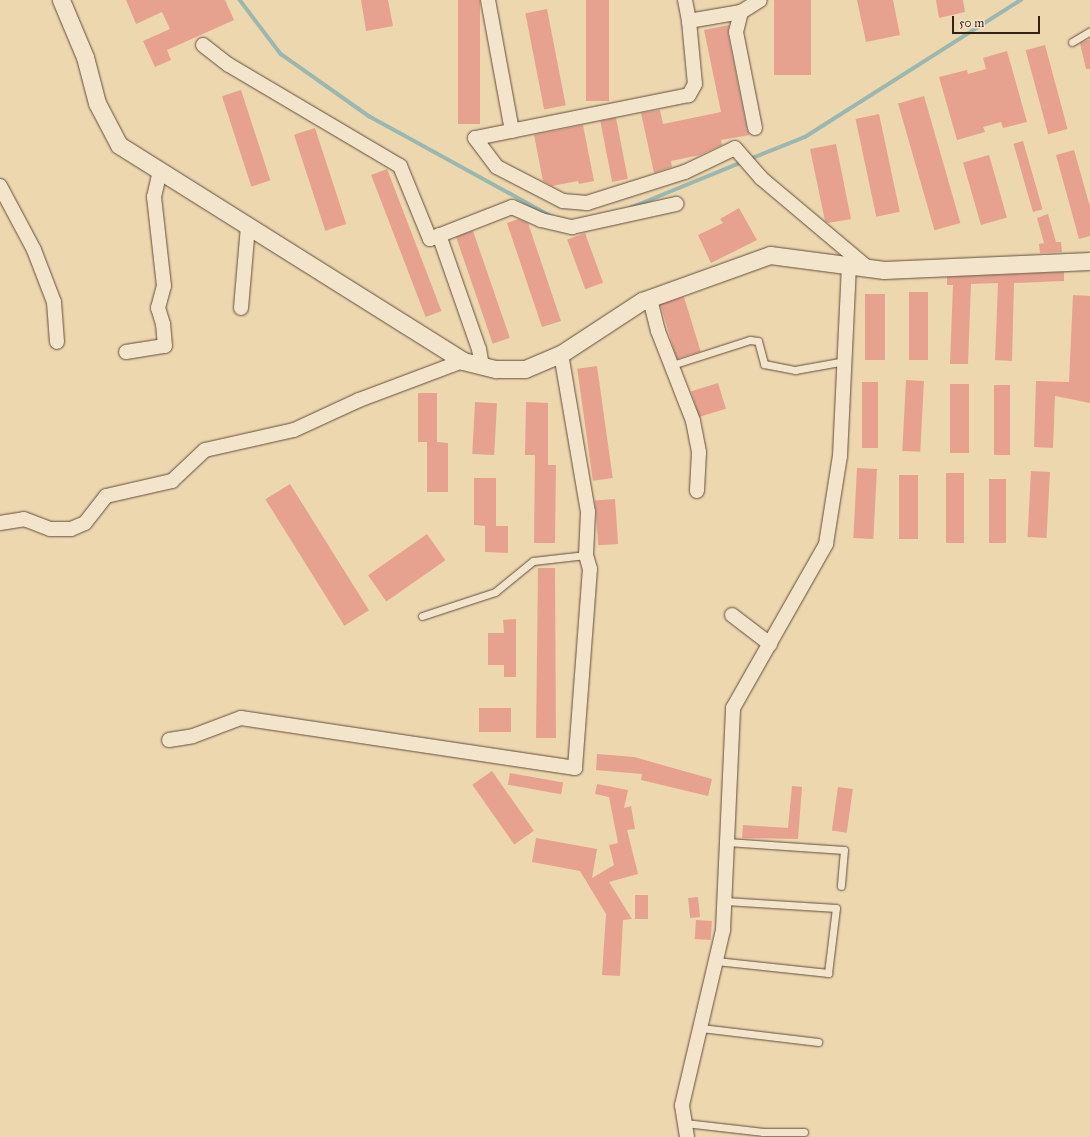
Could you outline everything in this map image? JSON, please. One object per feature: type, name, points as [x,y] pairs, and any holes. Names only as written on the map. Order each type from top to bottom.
[{"type":"street","points":[[61,0],[85,57],[97,102],[119,145],[463,361],[482,366],[496,369],[525,369],[561,354],[650,298],[770,255],[884,270],[1090,262]]},
{"type":"street","points":[[488,0],[512,131]]},
{"type":"street","points":[[685,0],[689,21],[695,84],[689,95],[475,138],[497,167],[563,201],[587,203],[685,172],[735,148],[756,172],[868,268]]},
{"type":"street","points":[[689,21],[741,12],[760,0]]},
{"type":"street","points":[[741,12],[736,32],[755,128]]},
{"type":"street","points":[[203,45],[229,65],[400,166],[430,239],[512,207],[541,220],[572,227],[676,204]]},
{"type":"street","points":[[126,352],[165,346],[163,324],[158,308],[164,286],[154,197],[160,171]]},
{"type":"street","points":[[0,186],[34,250],[54,302],[57,342]]},
{"type":"street","points":[[241,308],[248,227]]},
{"type":"street","points":[[439,236],[479,349],[482,366]]},
{"type":"street","points":[[686,1130],[682,1105],[723,930],[733,708],[826,544],[840,456],[849,266]]},
{"type":"street","points":[[650,298],[658,331],[693,421],[699,452],[697,491]]},
{"type":"street","points":[[169,740],[193,736],[241,718],[574,768],[590,569],[586,555],[588,512],[561,354]]},
{"type":"street","points":[[0,523],[24,519],[50,529],[71,529],[85,522],[106,496],[172,481],[205,450],[294,430],[359,400],[463,361]]},
{"type":"street","points":[[732,615],[770,644]]},
{"type":"lane","points":[[1072,42],[1090,31]]},
{"type":"lane","points":[[672,365],[750,340],[758,341],[764,364],[795,370],[845,361]]},
{"type":"lane","points":[[422,616],[495,592],[533,561],[586,555]]},
{"type":"lane","points":[[727,842],[844,850],[841,886]]},
{"type":"lane","points":[[716,962],[828,973],[836,908],[725,901]]},
{"type":"lane","points":[[701,1028],[818,1042]]},
{"type":"lane","points":[[686,1130],[804,1132]]},
{"type":"building","points":[[126,0],[225,0],[234,20],[167,50],[171,60],[155,67],[143,41],[170,29],[162,12],[136,24]]},
{"type":"building","points":[[361,0],[388,0],[393,26],[366,31]]},
{"type":"building","points":[[458,0],[480,0],[480,124],[458,124]]},
{"type":"building","points":[[586,0],[609,0],[609,101],[586,101]]},
{"type":"building","points":[[774,0],[811,0],[811,75],[774,75]]},
{"type":"building","points":[[857,0],[893,0],[900,35],[866,42]]},
{"type":"building","points":[[936,0],[963,0],[965,12],[939,18]]},
{"type":"building","points":[[547,9],[566,105],[544,109],[525,13]]},
{"type":"building","points":[[729,25],[728,34],[747,130],[750,135],[721,140],[722,145],[700,155],[671,161],[672,167],[654,173],[641,113],[660,110],[663,124],[721,112],[704,30]]},
{"type":"building","points":[[1090,39],[1090,69],[1086,69],[1080,43]]},
{"type":"building","points":[[1045,45],[1068,129],[1048,134],[1026,50]]},
{"type":"building","points":[[1007,51],[1027,122],[1003,128],[1001,122],[983,127],[985,132],[957,140],[939,77],[967,70],[968,74],[986,69],[983,58]]},
{"type":"building","points":[[241,90],[270,180],[251,187],[222,96]]},
{"type":"building","points":[[924,96],[960,223],[934,230],[898,103]]},
{"type":"building","points":[[879,114],[900,212],[876,217],[856,119]]},
{"type":"building","points":[[616,118],[628,179],[612,182],[600,121]]},
{"type":"building","points":[[583,125],[594,181],[579,184],[578,181],[552,186],[543,181],[534,135]]},
{"type":"building","points":[[315,128],[346,224],[325,231],[294,135]]},
{"type":"building","points":[[1023,141],[1043,209],[1033,212],[1013,144]]},
{"type":"building","points":[[836,144],[851,219],[828,223],[825,221],[810,149]]},
{"type":"building","points":[[1074,150],[1090,207],[1090,236],[1079,239],[1056,155]]},
{"type":"building","points":[[989,155],[1007,217],[981,225],[963,162]]},
{"type":"building","points":[[387,169],[441,311],[426,317],[371,175]]},
{"type":"building","points":[[739,208],[757,240],[711,263],[698,235],[723,223],[720,219]]},
{"type":"building","points":[[1048,214],[1056,242],[1061,242],[1062,252],[1040,253],[1039,244],[1044,243],[1037,218]]},
{"type":"building","points":[[518,219],[528,223],[561,321],[542,327],[507,223]]},
{"type":"building","points":[[473,231],[510,338],[493,344],[456,237]]},
{"type":"building","points":[[585,233],[603,283],[585,289],[567,239]]},
{"type":"building","points":[[1064,272],[1064,281],[1014,283],[1012,361],[995,360],[998,283],[971,284],[968,364],[950,364],[953,285],[947,285],[947,277]]},
{"type":"building","points":[[909,292],[928,292],[928,360],[909,360]]},
{"type":"building","points":[[865,294],[885,294],[885,360],[865,360]]},
{"type":"building","points":[[1073,295],[1090,296],[1090,403],[1055,396],[1053,448],[1034,447],[1036,381],[1069,382]]},
{"type":"building","points":[[684,297],[701,352],[677,359],[660,304]]},
{"type":"building","points":[[597,366],[613,478],[593,481],[577,369]]},
{"type":"building","points":[[906,380],[924,381],[920,452],[902,451]]},
{"type":"building","points":[[862,382],[878,382],[878,448],[862,448]]},
{"type":"building","points":[[718,383],[726,409],[699,417],[691,391]]},
{"type":"building","points":[[950,384],[969,384],[969,453],[950,453]]},
{"type":"building","points":[[994,385],[1010,385],[1010,455],[994,455]]},
{"type":"building","points":[[418,393],[437,393],[437,442],[448,443],[448,492],[427,492],[427,442],[418,442]]},
{"type":"building","points":[[475,402],[497,403],[494,455],[472,454]]},
{"type":"building","points":[[526,402],[548,403],[548,465],[556,465],[555,543],[534,543],[535,455],[525,455]]},
{"type":"building","points":[[857,468],[877,469],[873,539],[853,538]]},
{"type":"building","points":[[1031,471],[1050,472],[1047,538],[1028,537]]},
{"type":"building","points":[[946,473],[964,473],[964,543],[946,543]]},
{"type":"building","points":[[899,475],[918,475],[918,539],[899,539]]},
{"type":"building","points":[[474,478],[496,478],[496,526],[508,526],[508,553],[485,552],[485,526],[474,525]]},
{"type":"building","points":[[989,479],[1006,479],[1006,543],[989,543]]},
{"type":"building","points":[[290,484],[369,610],[344,626],[265,499]]},
{"type":"building","points":[[615,499],[618,544],[598,545],[595,500]]},
{"type":"building","points":[[427,534],[445,560],[386,602],[368,575]]},
{"type":"building","points":[[538,568],[555,568],[556,738],[536,738]]},
{"type":"building","points":[[516,619],[516,677],[504,677],[504,665],[488,665],[488,633],[504,633],[503,620]]},
{"type":"building","points":[[479,708],[511,708],[511,732],[479,732]]},
{"type":"building","points":[[597,754],[634,757],[712,779],[708,796],[641,780],[642,774],[596,770]]},
{"type":"building","points":[[492,771],[534,831],[514,845],[472,785]]},
{"type":"building","points":[[510,773],[563,782],[561,794],[508,785]]},
{"type":"building","points":[[597,784],[628,790],[624,808],[631,806],[635,829],[627,830],[638,874],[609,882],[632,919],[623,920],[620,976],[602,975],[606,914],[580,871],[532,862],[536,838],[597,849],[592,878],[614,865],[609,845],[618,843],[609,797],[595,794]]},
{"type":"building","points":[[792,786],[802,787],[798,839],[742,838],[743,825],[788,828]]},
{"type":"building","points":[[838,787],[853,789],[847,833],[832,831]]},
{"type":"building","points":[[635,895],[648,895],[648,919],[635,919]]},
{"type":"building","points":[[698,897],[700,917],[690,918],[688,898]]},
{"type":"building","points":[[696,920],[712,921],[711,940],[695,939]]},
{"type":"waterway","points":[[240,0],[281,54],[369,116],[551,216]]},
{"type":"waterway","points":[[750,159],[805,137],[1021,0]]},
{"type":"waterway","points":[[630,208],[743,162]]}]
